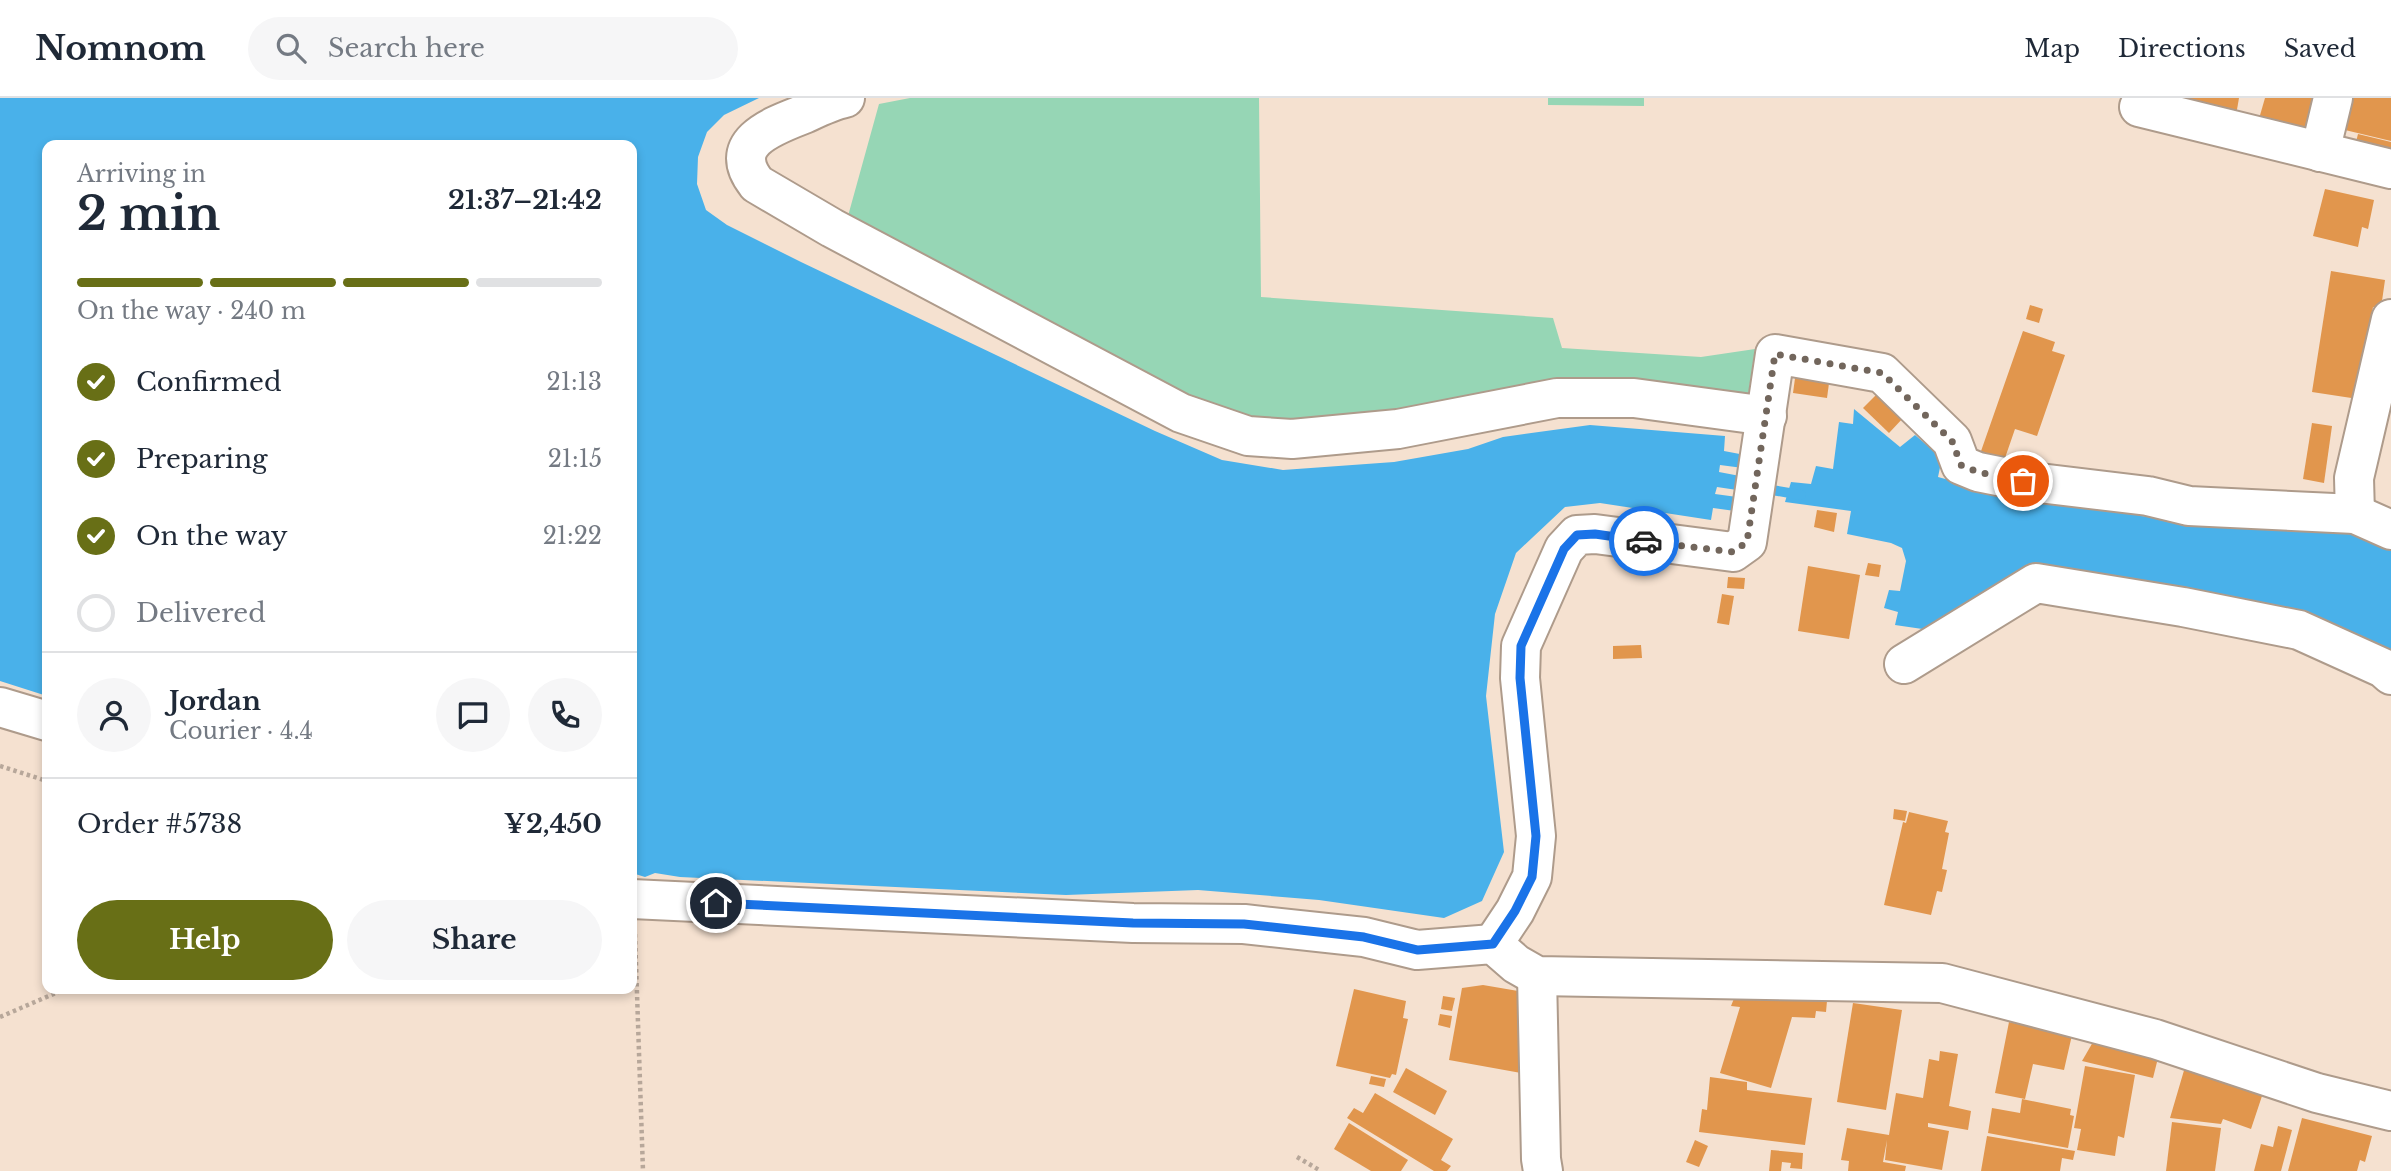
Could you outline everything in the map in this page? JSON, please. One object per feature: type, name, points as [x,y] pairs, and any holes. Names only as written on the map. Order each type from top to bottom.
[{"type":"street","points":[[845,98],[767,129],[756,137],[747,150],[746,162],[749,174],[757,184],[844,234],[1181,414],[1248,436],[1292,439],[1398,429],[1557,398],[1634,398],[1765,428]]},
{"type":"street","points":[[2320,152],[2333,98]]},
{"type":"street","points":[[2139,107],[2391,169]]},
{"type":"street","points":[[2355,514],[2354,478],[2391,319]]},
{"type":"street","points":[[1493,944],[1515,911],[1532,877],[1536,836],[1520,678],[1521,646],[1564,549],[1577,535],[1595,534],[1733,552],[1747,542],[1775,354],[1882,373],[1952,441],[1961,465],[1978,472],[2023,481],[2148,496],[2189,506],[2355,514],[2391,530]]},
{"type":"street","points":[[1904,664],[2036,583],[2183,607],[2299,630],[2383,668],[2391,675]]},
{"type":"street","points":[[0,707],[42,720]]},
{"type":"street","points":[[637,899],[1119,922],[1244,924],[1364,937],[1418,950],[1493,944],[1516,964],[1536,976],[1942,983],[2155,1039],[2316,1093],[2391,1111]]},
{"type":"street","points":[[1536,976],[1543,1171]]},
{"type":"path","points":[[0,766],[42,779]]},
{"type":"path","points":[[637,961],[643,1171]]},
{"type":"path","points":[[0,1017],[53,994]]},
{"type":"path","points":[[1297,1157],[1321,1171]]},
{"type":"green space","points":[[910,98],[1259,98],[1261,297],[1553,318],[1562,348],[1701,357],[1755,349],[1748,396],[1331,424],[1240,420],[1022,315],[848,216],[879,104]]},
{"type":"green space","points":[[1548,98],[1644,98],[1644,106],[1548,105]]},
{"type":"water","points":[[0,98],[759,98],[724,115],[707,132],[698,157],[697,184],[706,210],[727,225],[801,262],[1155,431],[1222,460],[1283,470],[1394,462],[1468,449],[1503,437],[1590,425],[1725,436],[1724,451],[1745,455],[1743,468],[1720,465],[1719,472],[1740,476],[1737,490],[1717,487],[1715,494],[1737,497],[1735,511],[1713,508],[1711,520],[1600,503],[1565,507],[1516,553],[1495,614],[1486,696],[1504,852],[1482,901],[1444,918],[1319,900],[1198,890],[1066,895],[680,877],[655,873],[645,877],[637,875],[637,140],[42,140],[42,694],[0,681]]},
{"type":"water","points":[[1854,409],[1900,447],[1915,435],[1942,458],[1938,477],[1975,487],[2142,508],[2141,516],[2362,533],[2391,544],[2391,660],[2035,570],[1943,632],[1895,625],[1898,612],[1884,608],[1889,590],[1900,591],[1906,561],[1902,548],[1891,543],[1847,534],[1851,511],[1785,502],[1791,482],[1811,484],[1816,466],[1833,469],[1839,422],[1853,424]]},
{"type":"building","points":[[2188,98],[2239,98],[2235,121],[2186,113]]},
{"type":"building","points":[[2265,98],[2313,98],[2302,141],[2256,129]]},
{"type":"building","points":[[2353,98],[2391,98],[2391,141],[2345,130]]},
{"type":"building","points":[[2358,134],[2391,142],[2391,163],[2353,154]]},
{"type":"building","points":[[2325,189],[2374,200],[2368,229],[2362,227],[2358,247],[2313,236]]},
{"type":"building","points":[[2331,271],[2385,280],[2381,308],[2373,307],[2358,399],[2312,392]]},
{"type":"building","points":[[2030,305],[2043,309],[2039,323],[2026,319]]},
{"type":"building","points":[[2023,331],[2055,342],[2052,351],[2065,355],[2037,436],[2015,429],[2005,458],[1980,454]]},
{"type":"building","points":[[1796,371],[1830,376],[1827,398],[1793,393]]},
{"type":"building","points":[[1879,392],[1904,417],[1889,433],[1863,408]]},
{"type":"building","points":[[2312,423],[2332,426],[2324,483],[2303,479]]},
{"type":"building","points":[[1817,510],[1837,513],[1834,532],[1814,527]]},
{"type":"building","points":[[1868,563],[1881,565],[1879,577],[1865,575]]},
{"type":"building","points":[[1808,566],[1860,575],[1849,639],[1798,631]]},
{"type":"building","points":[[1728,577],[1745,578],[1744,589],[1727,588]]},
{"type":"building","points":[[1722,594],[1734,596],[1729,625],[1717,623]]},
{"type":"building","points":[[1641,645],[1642,658],[1613,659],[1613,646]]},
{"type":"building","points":[[1894,809],[1907,811],[1905,821],[1893,819]]},
{"type":"building","points":[[1909,812],[1948,821],[1945,832],[1949,833],[1942,869],[1947,870],[1942,892],[1937,891],[1931,915],[1884,905],[1903,822],[1906,823]]},
{"type":"building","points":[[1483,985],[1524,992],[1521,1073],[1449,1060],[1462,988]]},
{"type":"building","points":[[1354,989],[1406,1001],[1403,1018],[1408,1019],[1396,1075],[1392,1074],[1390,1078],[1336,1066]]},
{"type":"building","points":[[1443,996],[1455,998],[1452,1011],[1441,1009]]},
{"type":"building","points":[[1735,996],[1827,1001],[1826,1012],[1816,1011],[1815,1018],[1792,1017],[1771,1088],[1720,1073],[1740,1007],[1731,1006]]},
{"type":"building","points":[[1853,1003],[1902,1010],[1886,1110],[1837,1102]]},
{"type":"building","points":[[1440,1014],[1452,1016],[1450,1028],[1438,1025]]},
{"type":"building","points":[[2009,1022],[2072,1035],[2064,1070],[2033,1064],[2025,1099],[1995,1093]]},
{"type":"building","points":[[2093,1042],[2158,1058],[2153,1078],[2082,1061]]},
{"type":"building","points":[[1940,1051],[1958,1054],[1949,1106],[1971,1111],[1968,1130],[1928,1123],[1928,1127],[1949,1131],[1942,1170],[1885,1160],[1887,1140],[1883,1162],[1906,1166],[1905,1171],[1848,1171],[1849,1161],[1841,1160],[1847,1128],[1889,1135],[1896,1093],[1923,1098],[1929,1059],[1939,1061]]},
{"type":"building","points":[[2085,1066],[2135,1075],[2124,1138],[2118,1136],[2115,1156],[2077,1150],[2081,1129],[2074,1128]]},
{"type":"building","points":[[2185,1067],[2263,1093],[2251,1129],[2223,1119],[2221,1124],[2170,1118]]},
{"type":"building","points":[[1406,1068],[1447,1091],[1435,1115],[1393,1092]]},
{"type":"building","points":[[1371,1076],[1386,1079],[1384,1087],[1369,1084]]},
{"type":"building","points":[[1710,1077],[1747,1082],[1747,1090],[1812,1098],[1805,1145],[1699,1132],[1702,1109],[1707,1110]]},
{"type":"building","points":[[1375,1093],[1453,1139],[1441,1160],[1451,1166],[1447,1171],[1434,1171],[1347,1118],[1354,1108],[1363,1113]]},
{"type":"building","points":[[2022,1099],[2071,1109],[2070,1115],[2074,1116],[2068,1148],[1988,1133],[1992,1108],[2020,1113]]},
{"type":"building","points":[[2302,1118],[2372,1136],[2365,1162],[2360,1160],[2357,1171],[2288,1171]]},
{"type":"building","points":[[2172,1122],[2221,1128],[2215,1171],[2166,1171]]},
{"type":"building","points":[[1349,1123],[1408,1160],[1401,1171],[1371,1171],[1334,1149]]},
{"type":"building","points":[[2278,1126],[2292,1130],[2281,1171],[2254,1171],[2261,1144],[2273,1147]]},
{"type":"building","points":[[1987,1136],[2075,1151],[2073,1160],[2062,1158],[2060,1171],[1981,1171]]},
{"type":"building","points":[[1695,1140],[1708,1146],[1699,1167],[1686,1162]]},
{"type":"building","points":[[1771,1150],[1803,1153],[1802,1169],[1790,1168],[1791,1163],[1782,1162],[1781,1171],[1769,1171]]},
{"type":"waterway","points":[[1761,488],[1801,495]]},
{"type":"way so far","points":[[1644,541],[1733,552],[1747,542],[1775,354],[1882,373],[1952,441],[1961,465],[1978,472],[2023,481]]},
{"type":"route","points":[[716,903],[1133,923],[1244,924],[1364,937],[1418,950],[1493,944],[1515,911],[1532,877],[1536,836],[1520,678],[1521,646],[1564,549],[1577,535],[1595,534],[1644,541]]}]
